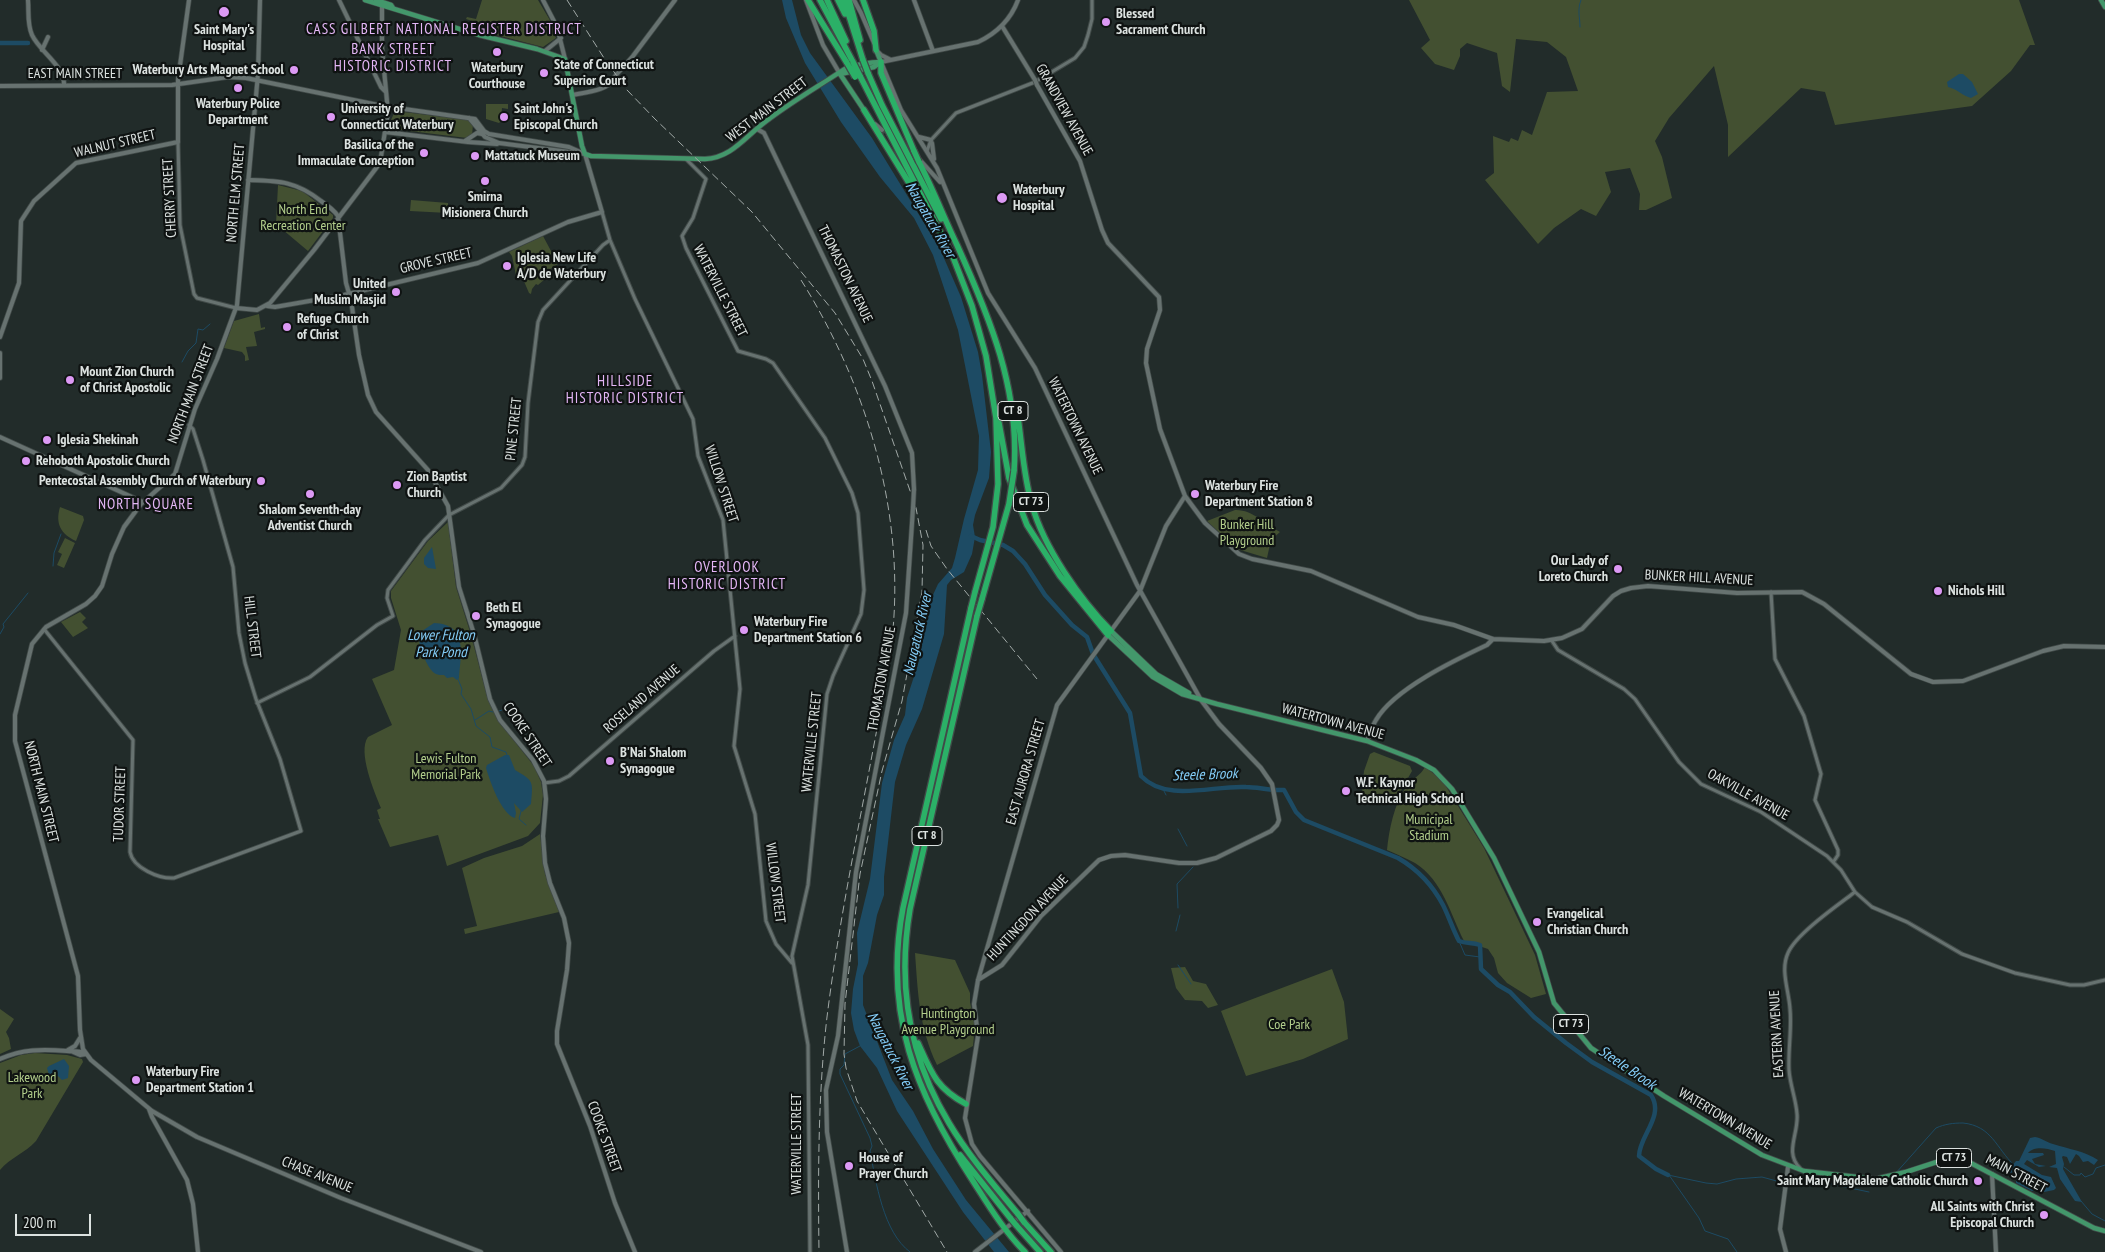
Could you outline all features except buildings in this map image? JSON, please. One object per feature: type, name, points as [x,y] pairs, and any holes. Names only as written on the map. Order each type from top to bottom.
[{"type":"highway","points":[[807,0],[851,63]]},
{"type":"highway","name":"CT 8","points":[[821,0],[851,63],[889,132],[953,257],[976,318],[989,369],[996,418],[997,502],[991,535],[971,608],[903,908],[897,944],[896,990],[902,1028],[911,1057],[933,1111],[956,1150],[1040,1252]]},
{"type":"highway","points":[[827,0],[851,63]]},
{"type":"highway","points":[[838,0],[864,59]]},
{"type":"highway","points":[[843,0],[857,43]]},
{"type":"highway","points":[[849,0],[864,59]]},
{"type":"highway","points":[[863,0],[874,31],[876,50]]},
{"type":"highway","name":"CT 8","points":[[864,59],[868,73],[886,113],[960,253],[982,302],[1000,352],[1014,417],[1014,472],[1008,504],[977,616],[910,910],[906,932],[905,994],[911,1032],[940,1107],[963,1144],[1024,1222],[1051,1252]]},
{"type":"highway","points":[[881,62],[881,73],[913,153],[919,162],[960,253]]},
{"type":"highway","points":[[864,110],[953,257]]},
{"type":"highway","name":"CT 73","points":[[1000,352],[1012,389],[1027,482],[1035,515],[1064,571],[1110,633]]},
{"type":"highway","name":"CT 73","points":[[989,369],[996,395],[1008,471],[1027,525],[1060,576],[1110,633]]},
{"type":"highway","points":[[904,970],[914,1033],[938,1084],[944,1091],[966,1104]]},
{"type":"highway","points":[[933,1111],[954,1151],[1005,1230],[1025,1252]]},
{"type":"main road","points":[[28,0],[31,32],[42,50],[62,75],[64,85]]},
{"type":"main road","name":"CHERRY STREET","points":[[178,142],[178,84],[189,0]]},
{"type":"main road","name":"NORTH ELM STREET","points":[[236,308],[258,80],[260,0]]},
{"type":"main road","points":[[339,0],[385,91]]},
{"type":"main road","points":[[365,0],[382,3]]},
{"type":"main road","points":[[376,0],[394,8],[479,35],[545,51],[565,59]]},
{"type":"main road","points":[[544,0],[555,22],[560,38],[585,154]]},
{"type":"main road","points":[[572,95],[596,90],[614,81],[675,0]]},
{"type":"main road","points":[[807,0],[823,45],[870,119],[882,130]]},
{"type":"main road","points":[[854,0],[881,62]]},
{"type":"main road","points":[[914,0],[933,51]]},
{"type":"main road","name":"WEST MAIN STREET","points":[[385,132],[472,143],[499,143],[585,154],[710,159],[724,155],[814,88],[840,74],[846,68],[974,44],[990,36],[1012,14],[1018,0]]},
{"type":"main road","points":[[2101,0],[2105,7]]},
{"type":"main road","points":[[236,308],[253,311],[268,306],[314,250],[379,164],[388,107],[385,91],[382,3]]},
{"type":"main road","name":"GRANDVIEW AVENUE","points":[[1002,26],[1080,161],[1108,243],[1160,298],[1160,310],[1146,356],[1159,422]]},
{"type":"main road","points":[[42,50],[48,37]]},
{"type":"main road","points":[[545,51],[560,38]]},
{"type":"main road","points":[[876,50],[891,60]]},
{"type":"main road","name":"WATERTOWN AVENUE","points":[[881,62],[901,110],[937,168],[988,293],[1036,371],[1140,591],[1201,700],[1367,741],[1416,760],[1434,770],[1452,789],[1486,844],[1542,961],[1549,992],[1554,1003],[1591,1048],[1664,1096],[1762,1155],[1788,1166],[1804,1171],[1875,1180],[1914,1170]]},
{"type":"main road","points":[[376,76],[381,77],[384,73]]},
{"type":"main road","name":"EAST MAIN STREET","points":[[0,86],[178,84],[231,77],[258,80],[388,107]]},
{"type":"main road","points":[[388,107],[468,118]]},
{"type":"main road","name":"WEST MAIN STREET","points":[[468,118],[476,119],[483,133]]},
{"type":"main road","name":"WEST MAIN STREET","points":[[468,118],[488,140],[499,143]]},
{"type":"main road","points":[[474,123],[474,136]]},
{"type":"main road","name":"THOMASTON AVENUE","points":[[757,129],[763,132],[885,386],[912,453],[914,489],[906,613],[856,872],[838,1036],[826,1093],[827,1132],[847,1252]]},
{"type":"main road","points":[[466,141],[478,132],[483,133],[481,140],[472,143]]},
{"type":"main road","name":"WEST MAIN STREET","points":[[483,133],[569,147],[585,154]]},
{"type":"main road","points":[[917,135],[921,138],[932,140],[932,153],[937,168]]},
{"type":"main road","name":"WALNUT STREET","points":[[0,337],[19,283],[22,222],[32,203],[76,163],[178,142]]},
{"type":"main road","points":[[913,153],[919,158],[923,157],[927,151]]},
{"type":"main road","name":"WATERTOWN AVENUE","points":[[913,153],[933,172],[947,192]]},
{"type":"main road","name":"WILLOW STREET","points":[[585,154],[602,212]]},
{"type":"main road","points":[[248,180],[285,182],[298,186],[313,194],[338,216]]},
{"type":"main road","name":"GROVE STREET","points":[[268,306],[276,307],[349,293],[480,262],[571,221],[602,212]]},
{"type":"main road","name":"COOKE STREET","points":[[338,216],[346,283],[361,363],[372,406],[428,470],[448,505],[459,586],[492,702],[502,722],[535,762],[544,783],[546,797],[543,829],[544,858],[550,882],[564,918],[569,943],[567,970],[556,1031],[557,1044],[590,1126],[615,1203],[635,1252]]},
{"type":"main road","points":[[330,228],[337,226],[340,230]]},
{"type":"main road","name":"NORTH MAIN STREET","points":[[198,1252],[193,1204],[188,1185],[178,1162],[149,1109],[92,1062],[86,1054],[81,1036],[78,976],[14,732],[15,715],[28,652],[35,638],[44,629],[86,604],[97,594],[124,527],[143,502],[175,474],[189,425],[236,308]]},
{"type":"main road","points":[[0,353],[0,378]]},
{"type":"main road","name":"BUNKER HILL AVENUE","points":[[1159,422],[1185,496],[1205,523],[1239,554],[1252,559],[1318,574],[1418,617],[1454,624],[1493,639],[1552,641],[1571,635],[1582,628],[1613,596],[1631,588],[1673,587],[1736,593],[1802,592],[1812,596],[1911,674],[1933,682],[1963,681],[2043,651],[2073,645],[2105,647]]},
{"type":"main road","points":[[0,437],[143,502]]},
{"type":"main road","name":"EAST AURORA STREET","points":[[978,980],[1057,706],[1140,591],[1166,526],[1185,496]]},
{"type":"main road","name":"CT 73","points":[[1110,633],[1156,674],[1201,700]]},
{"type":"main road","points":[[1367,741],[1376,720],[1390,703],[1434,672],[1487,645],[1493,639]]},
{"type":"main road","name":"HUNTINGDON AVENUE","points":[[978,980],[1002,965],[1041,916],[1099,860],[1117,855],[1189,864],[1207,862],[1275,828],[1279,820],[1272,784],[1260,768],[1219,724],[1201,700]]},
{"type":"main road","points":[[978,980],[974,1004],[978,1036],[965,1118],[972,1144],[1061,1252]]},
{"type":"main road","points":[[64,1051],[75,1046],[81,1036]]},
{"type":"main road","points":[[0,1059],[29,1050],[78,1051],[86,1054]]},
{"type":"main road","name":"CHASE AVENUE","points":[[149,1109],[168,1121],[221,1148],[481,1252]]},
{"type":"main road","points":[[158,1127],[168,1121]]},
{"type":"main road","name":"MAIN STREET","points":[[1914,1170],[1956,1158],[1967,1160],[2093,1228],[2105,1231]]},
{"type":"main road","points":[[1786,1252],[1780,1229],[1788,1166]]},
{"type":"main road","points":[[1992,1174],[1996,1252]]},
{"type":"main road","points":[[975,1252],[1028,1211]]},
{"type":"street","points":[[927,151],[932,140],[956,112],[1034,82],[1075,58],[1084,46],[1088,36],[1092,18],[1092,0]]},
{"type":"street","name":"CHERRY STREET","points":[[178,142],[180,225],[194,294],[197,298],[236,308]]},
{"type":"street","name":"WATERVILLE STREET","points":[[686,158],[706,179],[693,218],[682,240],[738,351],[766,359],[775,365],[825,438],[851,489],[857,507],[864,603],[829,688],[808,885],[792,950],[808,1050],[810,1252]]},
{"type":"street","name":"WILLOW STREET","points":[[602,212],[610,240],[648,329],[693,419],[698,456],[719,506],[725,528],[740,694],[734,743],[755,814],[766,921],[773,939],[793,963]]},
{"type":"street","name":"PINE STREET","points":[[258,704],[312,676],[379,623],[393,616],[388,598],[388,589],[425,540],[450,514],[500,488],[522,466],[525,460],[528,403],[538,322],[543,310],[603,245],[610,240]]},
{"type":"street","name":"HILL STREET","points":[[189,425],[193,429],[203,460],[231,559],[242,650],[258,704],[279,756],[301,831]]},
{"type":"street","points":[[183,443],[190,440],[197,443]]},
{"type":"street","points":[[1771,592],[1776,659],[1804,716],[1818,762],[1821,774],[1815,800],[1838,850],[1838,856],[1834,861]]},
{"type":"street","name":"TUDOR STREET","points":[[44,629],[133,740],[130,852],[136,863],[159,876],[176,878],[301,831]]},
{"type":"street","name":"ROSELAND AVENUE","points":[[544,783],[564,780],[711,654],[735,636]]},
{"type":"street","name":"OAKVILLE AVENUE","points":[[1552,641],[1558,650],[1624,689],[1635,699],[1679,762],[1701,784],[1761,812],[1834,861],[1855,892],[1872,907],[1907,922],[1949,948],[2015,973],[2070,985],[2084,985],[2105,980]]},
{"type":"street","points":[[726,644],[736,645]]},
{"type":"street","name":"EASTERN AVENUE","points":[[1804,1171],[1794,1162],[1792,1143],[1797,1114],[1789,1072],[1791,1019],[1784,972],[1785,960],[1788,952],[1798,939],[1855,892]]},
{"type":"street","points":[[784,953],[792,950]]},
{"type":"green space","points":[[482,0],[538,0],[551,22],[556,38],[543,47],[475,29],[477,20],[475,24],[466,19],[467,17],[476,19]]},
{"type":"green space","points":[[1409,0],[2019,0],[2035,45],[2030,45],[2011,71],[1972,106],[1835,125],[1825,92],[1801,88],[1728,157],[1728,125],[1714,66],[1669,118],[1655,141],[1662,157],[1672,198],[1646,210],[1639,210],[1640,194],[1630,168],[1605,172],[1611,192],[1596,216],[1581,209],[1554,228],[1538,244],[1485,180],[1494,173],[1493,136],[1509,142],[1511,138],[1518,141],[1522,130],[1532,135],[1547,92],[1578,91],[1566,57],[1547,42],[1516,39],[1510,92],[1502,86],[1497,53],[1467,43],[1460,49],[1460,56],[1454,70],[1435,64],[1421,48],[1430,40]]},
{"type":"green space","points":[[486,104],[508,104],[508,109],[502,108],[501,121],[499,123],[486,119]]},
{"type":"green space","points":[[395,111],[470,120],[473,124],[472,136],[467,138],[393,129],[391,120]]},
{"type":"green space","name":"North End Recreation Center","points":[[278,185],[302,191],[333,215],[333,218],[308,251],[276,224]]},
{"type":"green space","points":[[411,200],[448,203],[448,213],[410,211]]},
{"type":"green space","points":[[543,236],[558,264],[550,269],[552,273],[538,285],[536,284],[531,294],[523,279],[517,280],[512,256],[509,252]]},
{"type":"green space","points":[[259,314],[261,328],[265,327],[265,329],[254,332],[257,346],[246,347],[249,360],[245,361],[245,356],[242,352],[224,348],[234,321]]},
{"type":"green space","points":[[60,507],[83,516],[84,520],[76,541],[66,535],[60,528],[58,518]]},
{"type":"green space","name":"Bunker Hill Playground","points":[[1235,510],[1253,514],[1280,532],[1271,540],[1267,558],[1237,549],[1207,521]]},
{"type":"green space","name":"Lewis Fulton Memorial Park","points":[[448,522],[456,587],[488,700],[500,723],[534,766],[541,782],[543,795],[540,823],[528,836],[447,866],[438,835],[390,847],[378,819],[380,819],[377,810],[381,808],[368,772],[365,744],[368,737],[392,725],[372,679],[394,670],[401,630],[391,598],[391,591],[428,541]]},
{"type":"green space","points":[[65,538],[75,543],[64,568],[57,565],[62,554],[58,552]]},
{"type":"green space","points":[[80,612],[86,618],[82,622],[88,628],[73,637],[61,622]]},
{"type":"green space","points":[[1374,752],[1410,766],[1412,771],[1396,799],[1365,795],[1362,791],[1364,771],[1370,754]]},
{"type":"green space","name":"Municipal Stadium","points":[[1425,767],[1442,780],[1484,848],[1535,955],[1546,994],[1531,998],[1507,983],[1498,973],[1494,958],[1488,949],[1464,941],[1445,898],[1425,870],[1415,863],[1387,850],[1398,801],[1406,787]]},
{"type":"green space","points":[[540,834],[545,874],[559,912],[465,934],[464,929],[477,926],[462,868],[484,858],[522,846]]},
{"type":"green space","name":"Huntington Avenue Playground","points":[[915,953],[955,960],[970,993],[975,1026],[973,1046],[937,1065],[923,1024]]},
{"type":"green space","points":[[1185,967],[1193,981],[1206,984],[1218,1005],[1208,1008],[1202,1001],[1185,1000],[1176,988],[1171,968]]},
{"type":"green space","name":"Coe Park","points":[[1332,969],[1344,1002],[1348,1039],[1303,1059],[1246,1076],[1221,1011]]},
{"type":"green space","name":"Lakewood Park","points":[[0,1009],[14,1019],[6,1032],[11,1049],[0,1054]]},
{"type":"green space","name":"Lakewood Park","points":[[35,1053],[67,1055],[82,1059],[83,1062],[36,1141],[0,1170],[0,1063],[21,1055]]},
{"type":"water","points":[[782,0],[792,0],[801,35],[810,53],[872,138],[940,249],[961,297],[978,352],[991,452],[989,478],[975,515],[973,525],[975,537],[972,554],[964,572],[951,580],[947,585],[944,634],[922,709],[906,745],[895,782],[884,877],[884,895],[877,915],[868,963],[863,976],[863,1005],[892,1080],[913,1111],[933,1149],[966,1200],[1009,1252],[994,1252],[963,1212],[897,1111],[877,1068],[860,1046],[854,1030],[851,1013],[858,964],[857,933],[870,879],[882,783],[894,740],[905,715],[907,698],[919,661],[932,597],[938,584],[952,568],[955,558],[978,470],[979,436],[958,330],[933,255],[914,218],[880,177],[841,122],[805,63],[786,18]]},
{"type":"water","points":[[1959,74],[1963,74],[1972,82],[1978,94],[1971,98],[1948,87],[1947,82]]},
{"type":"water","points":[[432,547],[436,569],[428,568],[424,564],[424,558]]},
{"type":"water","name":"Lower Fulton Park Pond","points":[[434,623],[453,629],[460,642],[461,660],[459,678],[457,680],[453,677],[447,678],[444,675],[436,674],[429,667],[423,655],[419,633]]},
{"type":"water","points":[[505,755],[509,755],[515,770],[526,777],[532,786],[531,804],[522,812],[514,803],[515,818],[501,804],[486,768],[487,765]]},
{"type":"water","points":[[64,1059],[69,1066],[68,1078],[62,1080],[58,1076],[49,1075],[47,1068]]},
{"type":"water","points":[[2035,1137],[2082,1152],[2098,1160],[2094,1165],[2088,1161],[2083,1162],[2076,1154],[2070,1164],[2067,1157],[2062,1157],[2063,1169],[2082,1202],[2075,1201],[2060,1179],[2057,1168],[2049,1167],[2056,1164],[2055,1151],[2037,1148],[2028,1153],[2043,1153],[2044,1155],[2032,1159],[2035,1164],[2046,1166],[2039,1167],[2027,1160],[2024,1164],[2042,1175],[2051,1177],[2056,1188],[2054,1190],[2044,1192],[2039,1189],[2032,1191],[2016,1183],[2016,1174],[2006,1173],[2016,1161],[2019,1161],[2030,1138]]},
{"type":"waterway","points":[[1580,27],[1579,10],[1581,0]]},
{"type":"waterway","points":[[0,43],[28,43]]},
{"type":"waterway","points":[[182,362],[188,351],[196,343],[198,329],[203,330],[210,324]]},
{"type":"waterway","points":[[53,566],[54,553],[61,534]]},
{"type":"waterway","name":"Steele Brook","points":[[971,536],[1003,545],[1013,551],[1025,564],[1045,595],[1072,625],[1087,637],[1093,654],[1130,713],[1141,776],[1152,784],[1164,789],[1177,791],[1233,787],[1284,790],[1296,812],[1304,820],[1398,858],[1412,867],[1424,878],[1439,898],[1459,941],[1480,945],[1481,969],[1498,985],[1510,992],[1534,1017],[1566,1043],[1592,1062],[1651,1095],[1655,1103],[1655,1111],[1640,1148],[1639,1156],[1656,1169],[1668,1175]]},
{"type":"waterway","points":[[0,634],[4,627],[3,624],[28,593]]},
{"type":"waterway","points":[[458,679],[462,689],[461,694],[471,709],[476,726],[490,737],[492,747],[506,752],[507,755]]},
{"type":"waterway","points":[[475,720],[489,711],[493,712]]},
{"type":"waterway","name":"Steele Brook","points":[[1163,789],[1166,795]]},
{"type":"waterway","points":[[521,811],[519,819],[526,825]]},
{"type":"waterway","points":[[1178,829],[1187,846]]},
{"type":"waterway","points":[[1178,908],[1177,884],[1193,867]]},
{"type":"waterway","points":[[1176,931],[1180,915]]},
{"type":"waterway","name":"Steele Brook","points":[[1459,941],[1465,955],[1480,957]]},
{"type":"waterway","points":[[1178,965],[1191,984]]},
{"type":"waterway","points":[[860,1046],[845,1054],[844,1065],[840,1069],[840,1074],[870,1138],[872,1146],[870,1151],[875,1177],[887,1219],[893,1232],[910,1252]]},
{"type":"waterway","name":"Steele Brook","points":[[1895,1174],[1936,1128],[1956,1123],[1981,1128],[1993,1139],[2014,1165]]},
{"type":"waterway","points":[[2064,1167],[2074,1175],[2080,1175],[2081,1173],[2085,1177],[2093,1174],[2096,1168],[2105,1165]]},
{"type":"waterway","name":"Steele Brook","points":[[1668,1175],[1717,1184],[1736,1179],[1762,1177],[1791,1185],[1817,1181],[1869,1192]]},
{"type":"waterway","points":[[1669,1175],[1699,1218],[1705,1231],[1728,1239],[1737,1252]]},
{"type":"waterway","name":"Steele Brook","points":[[1890,1181],[1892,1177]]},
{"type":"waterway","name":"Steele Brook","points":[[2081,1201],[2092,1214],[2105,1221]]},
{"type":"tunnel","points":[[882,130],[910,152]]},
{"type":"railway","points":[[567,0],[627,90],[752,212],[835,313],[863,359],[916,508],[923,545],[922,592],[902,701],[882,771],[860,874],[845,1004],[844,1054],[846,1068],[857,1101],[947,1252]]},
{"type":"railway","points":[[801,280],[825,322],[847,367],[864,413],[879,460],[888,508],[894,557],[894,606],[890,655],[840,926],[827,1017],[819,1134],[819,1252]]},
{"type":"railway","points":[[926,530],[931,546],[947,569],[1037,679]]},
{"type":"place","name":"Saint Mary's Hospital","points":[[224,12]]},
{"type":"place","name":"Blessed Sacrament Church","points":[[1106,22]]},
{"type":"place","name":"Waterbury Courthouse","points":[[497,52]]},
{"type":"place","name":"Waterbury Arts Magnet School","points":[[294,70]]},
{"type":"place","name":"State of Connecticut Superior Court","points":[[544,73]]},
{"type":"place","name":"Waterbury Police Department","points":[[238,88]]},
{"type":"place","name":"University of Connecticut Waterbury","points":[[331,117]]},
{"type":"place","name":"Saint John's Episcopal Church","points":[[504,117]]},
{"type":"place","name":"Basilica of the Immaculate Conception","points":[[424,153]]},
{"type":"place","name":"Mattatuck Museum","points":[[475,156]]},
{"type":"place","name":"Smirna Misionera Church","points":[[485,181]]},
{"type":"place","name":"Waterbury Hospital","points":[[1002,198]]},
{"type":"place","name":"Iglesia New Life A/D de Waterbury","points":[[507,266]]},
{"type":"place","name":"United Muslim Masjid","points":[[396,292]]},
{"type":"place","name":"Refuge Church of Christ","points":[[287,327]]},
{"type":"place","name":"Mount Zion Church of Christ Apostolic","points":[[70,380]]},
{"type":"place","name":"Iglesia Shekinah","points":[[47,440]]},
{"type":"place","name":"Rehoboth Apostolic Church","points":[[26,461]]},
{"type":"place","name":"Pentecostal Assembly Church of Waterbury","points":[[261,481]]},
{"type":"place","name":"Zion Baptist Church","points":[[397,485]]},
{"type":"place","name":"Shalom Seventh-day Adventist Church","points":[[310,494]]},
{"type":"place","name":"Waterbury Fire Department Station 8","points":[[1195,494]]},
{"type":"place","name":"Our Lady of Loreto Church","points":[[1618,569]]},
{"type":"place","name":"Nichols Hill","points":[[1938,591]]},
{"type":"place","name":"Beth El Synagogue","points":[[476,616]]},
{"type":"place","name":"Waterbury Fire Department Station 6","points":[[744,630]]},
{"type":"place","name":"B'Nai Shalom Synagogue","points":[[610,761]]},
{"type":"place","name":"W.F. Kaynor Technical High School","points":[[1346,791]]},
{"type":"place","name":"Evangelical Christian Church","points":[[1537,922]]},
{"type":"place","name":"Waterbury Fire Department Station 1","points":[[136,1080]]},
{"type":"place","name":"House of Prayer Church","points":[[849,1166]]},
{"type":"place","name":"Saint Mary Magdalene Catholic Church","points":[[1978,1181]]},
{"type":"place","name":"All Saints with Christ Episcopal Church","points":[[2044,1215]]},
{"type":"district","name":"CASS GILBERT NATIONAL REGISTER DISTRICT","points":[[444,30]]},
{"type":"district","name":"BANK STREET HISTORIC DISTRICT","points":[[393,58]]},
{"type":"district","name":"HILLSIDE HISTORIC DISTRICT","points":[[625,390]]},
{"type":"district","name":"NORTH SQUARE","points":[[146,505]]},
{"type":"district","name":"OVERLOOK HISTORIC DISTRICT","points":[[727,576]]},
{"type":"water label","name":"Naugatuck River","points":[[930,220]]},
{"type":"water label","name":"Naugatuck River","points":[[918,634]]},
{"type":"water label","name":"Naugatuck River","points":[[890,1051]]}]
